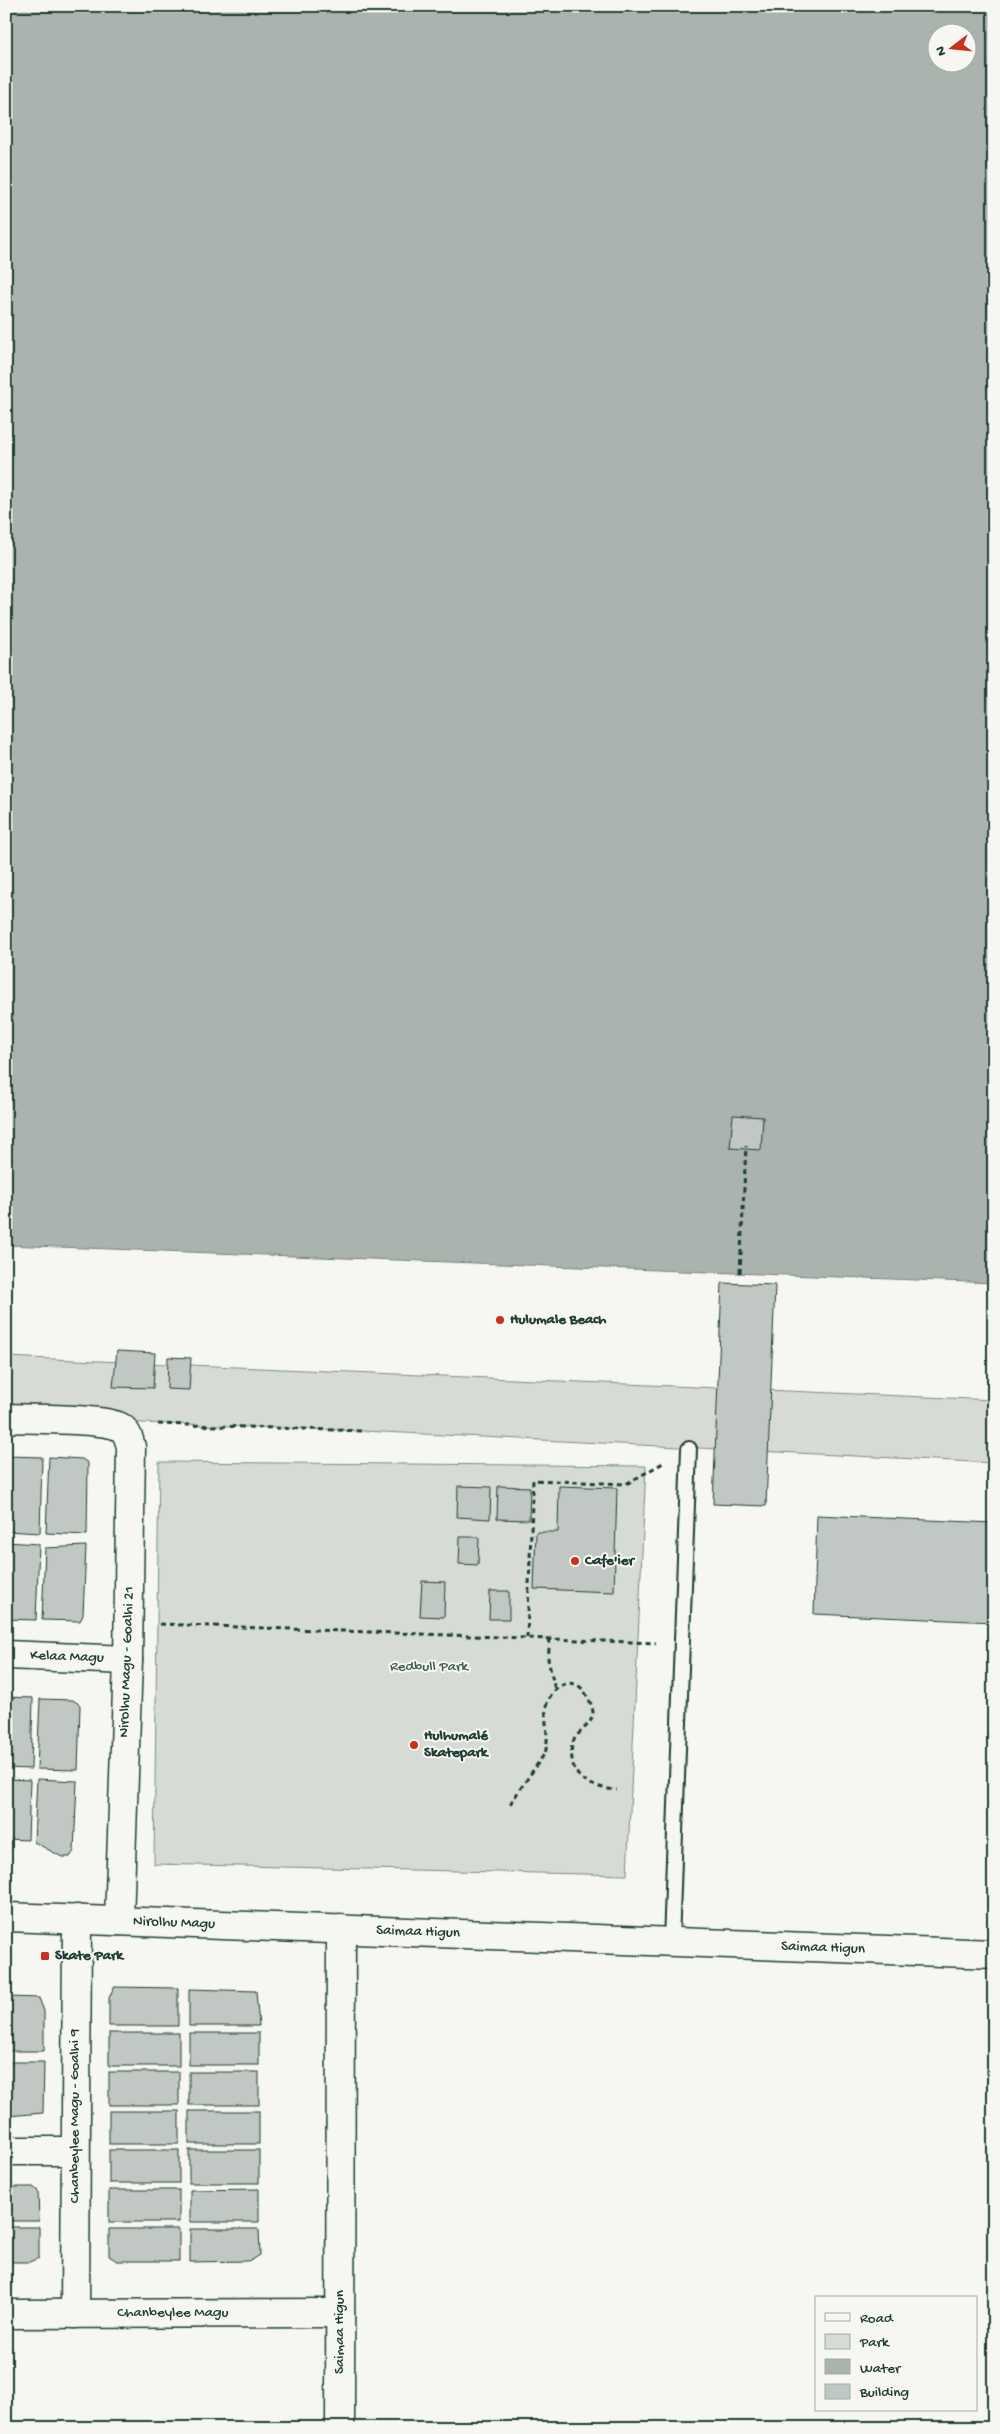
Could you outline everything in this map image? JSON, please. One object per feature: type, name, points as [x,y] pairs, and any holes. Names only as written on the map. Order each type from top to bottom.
[{"type":"street","name":"Nirolhu Magu - Goalhi 21","points":[[6,1418],[100,1422],[118,1426],[125,1431],[131,1447],[129,1623],[119,1921]]},
{"type":"street","name":"Kelaa Magu","points":[[6,1655],[128,1660]]},
{"type":"street","name":"Nirolhu Magu","points":[[6,1917],[341,1929]]},
{"type":"street","name":"Chanbeylee Magu - Goalhi 9","points":[[75,2314],[77,1919]]},
{"type":"street","name":"Saimaa Higun","points":[[340,2428],[341,1929],[994,1954]]},
{"type":"street","points":[[6,2151],[75,2151]]},
{"type":"street","name":"Chanbeylee Magu","points":[[6,2314],[340,2313]]},
{"type":"lane","points":[[671,1942],[689,1449]]},
{"type":"path","points":[[740,1273],[746,1146]]},
{"type":"path","points":[[149,1424],[364,1431]]},
{"type":"path","points":[[527,1638],[533,1480],[626,1484],[689,1449]]},
{"type":"path","points":[[129,1623],[682,1644]]},
{"type":"path","points":[[550,1639],[548,1659],[555,1690]]},
{"type":"path","points":[[510,1804],[545,1753],[548,1745],[546,1706],[555,1690],[565,1683],[574,1684],[582,1689],[592,1708],[593,1716],[588,1725],[574,1739],[572,1757],[574,1771],[578,1777],[588,1782],[605,1789],[617,1790]]},
{"type":"green space","points":[[6,1357],[994,1400],[994,1463],[364,1431],[6,1418]]},
{"type":"green space","name":"Redbull Park","points":[[159,1462],[646,1466],[627,1875],[154,1864]]},
{"type":"water","points":[[6,6],[994,6],[994,1283],[6,1245]]},
{"type":"building","points":[[733,1115],[763,1117],[761,1150],[730,1148]]},
{"type":"building","points":[[722,1283],[775,1285],[766,1506],[713,1504]]},
{"type":"building","points":[[117,1351],[155,1353],[153,1388],[113,1387]]},
{"type":"building","points":[[168,1357],[191,1358],[189,1390],[167,1389]]},
{"type":"building","points":[[6,1456],[42,1457],[40,1533],[6,1531]]},
{"type":"building","points":[[49,1457],[82,1459],[88,1463],[87,1535],[46,1533]]},
{"type":"building","points":[[458,1486],[491,1487],[490,1519],[457,1517]]},
{"type":"building","points":[[498,1486],[530,1487],[529,1520],[497,1519]]},
{"type":"building","name":"Cafe'ier","points":[[559,1486],[617,1488],[614,1592],[534,1589],[536,1532],[558,1532]]},
{"type":"building","points":[[817,1515],[994,1523],[994,1622],[814,1614]]},
{"type":"building","points":[[460,1537],[479,1537],[478,1565],[459,1564]]},
{"type":"building","points":[[6,1542],[39,1544],[36,1620],[6,1619]]},
{"type":"building","points":[[86,1546],[83,1615],[80,1621],[42,1620],[45,1548]]},
{"type":"building","points":[[422,1581],[445,1582],[444,1617],[420,1616]]},
{"type":"building","points":[[490,1591],[509,1591],[509,1619],[489,1619]]},
{"type":"building","points":[[6,1697],[33,1698],[31,1769],[6,1768]]},
{"type":"building","points":[[40,1699],[73,1700],[80,1705],[78,1770],[37,1769]]},
{"type":"building","points":[[6,1779],[30,1780],[28,1840],[6,1839]]},
{"type":"building","points":[[37,1779],[77,1781],[74,1851],[70,1857],[62,1857],[34,1842]]},
{"type":"building","points":[[114,1987],[178,1988],[178,2026],[109,2026],[109,1998]]},
{"type":"building","points":[[189,1989],[256,1991],[259,2026],[189,2026]]},
{"type":"building","points":[[7,1997],[39,1998],[44,2011],[44,2051],[7,2051]]},
{"type":"building","points":[[109,2033],[179,2033],[179,2066],[109,2066]]},
{"type":"building","points":[[189,2033],[259,2033],[259,2065],[189,2065]]},
{"type":"building","points":[[7,2062],[44,2062],[43,2113],[7,2116]]},
{"type":"building","points":[[109,2072],[179,2072],[179,2105],[109,2105]]},
{"type":"building","points":[[189,2072],[259,2072],[259,2105],[189,2105]]},
{"type":"building","points":[[109,2111],[179,2111],[179,2144],[109,2144]]},
{"type":"building","points":[[189,2111],[259,2111],[259,2144],[189,2144]]},
{"type":"building","points":[[109,2150],[179,2150],[179,2183],[109,2183]]},
{"type":"building","points":[[189,2150],[259,2150],[259,2183],[189,2183]]},
{"type":"building","points":[[6,2187],[33,2187],[38,2191],[39,2221],[6,2221]]},
{"type":"building","points":[[259,2189],[259,2222],[190,2222],[190,2190]]},
{"type":"building","points":[[109,2190],[179,2190],[179,2222],[109,2222]]},
{"type":"building","points":[[6,2227],[39,2227],[39,2258],[29,2262],[6,2262]]},
{"type":"building","points":[[109,2229],[179,2229],[179,2261],[117,2261],[109,2256]]},
{"type":"building","points":[[190,2229],[259,2229],[260,2255],[246,2261],[190,2262]]},
{"type":"place","name":"Hulumale Beach","points":[[500,1320]]},
{"type":"place","name":"Cafe'ier","points":[[575,1561]]},
{"type":"place","name":"Hulhumalé Skatepark","points":[[414,1745]]},
{"type":"place","name":"Skate Park","points":[[45,1956]]}]
